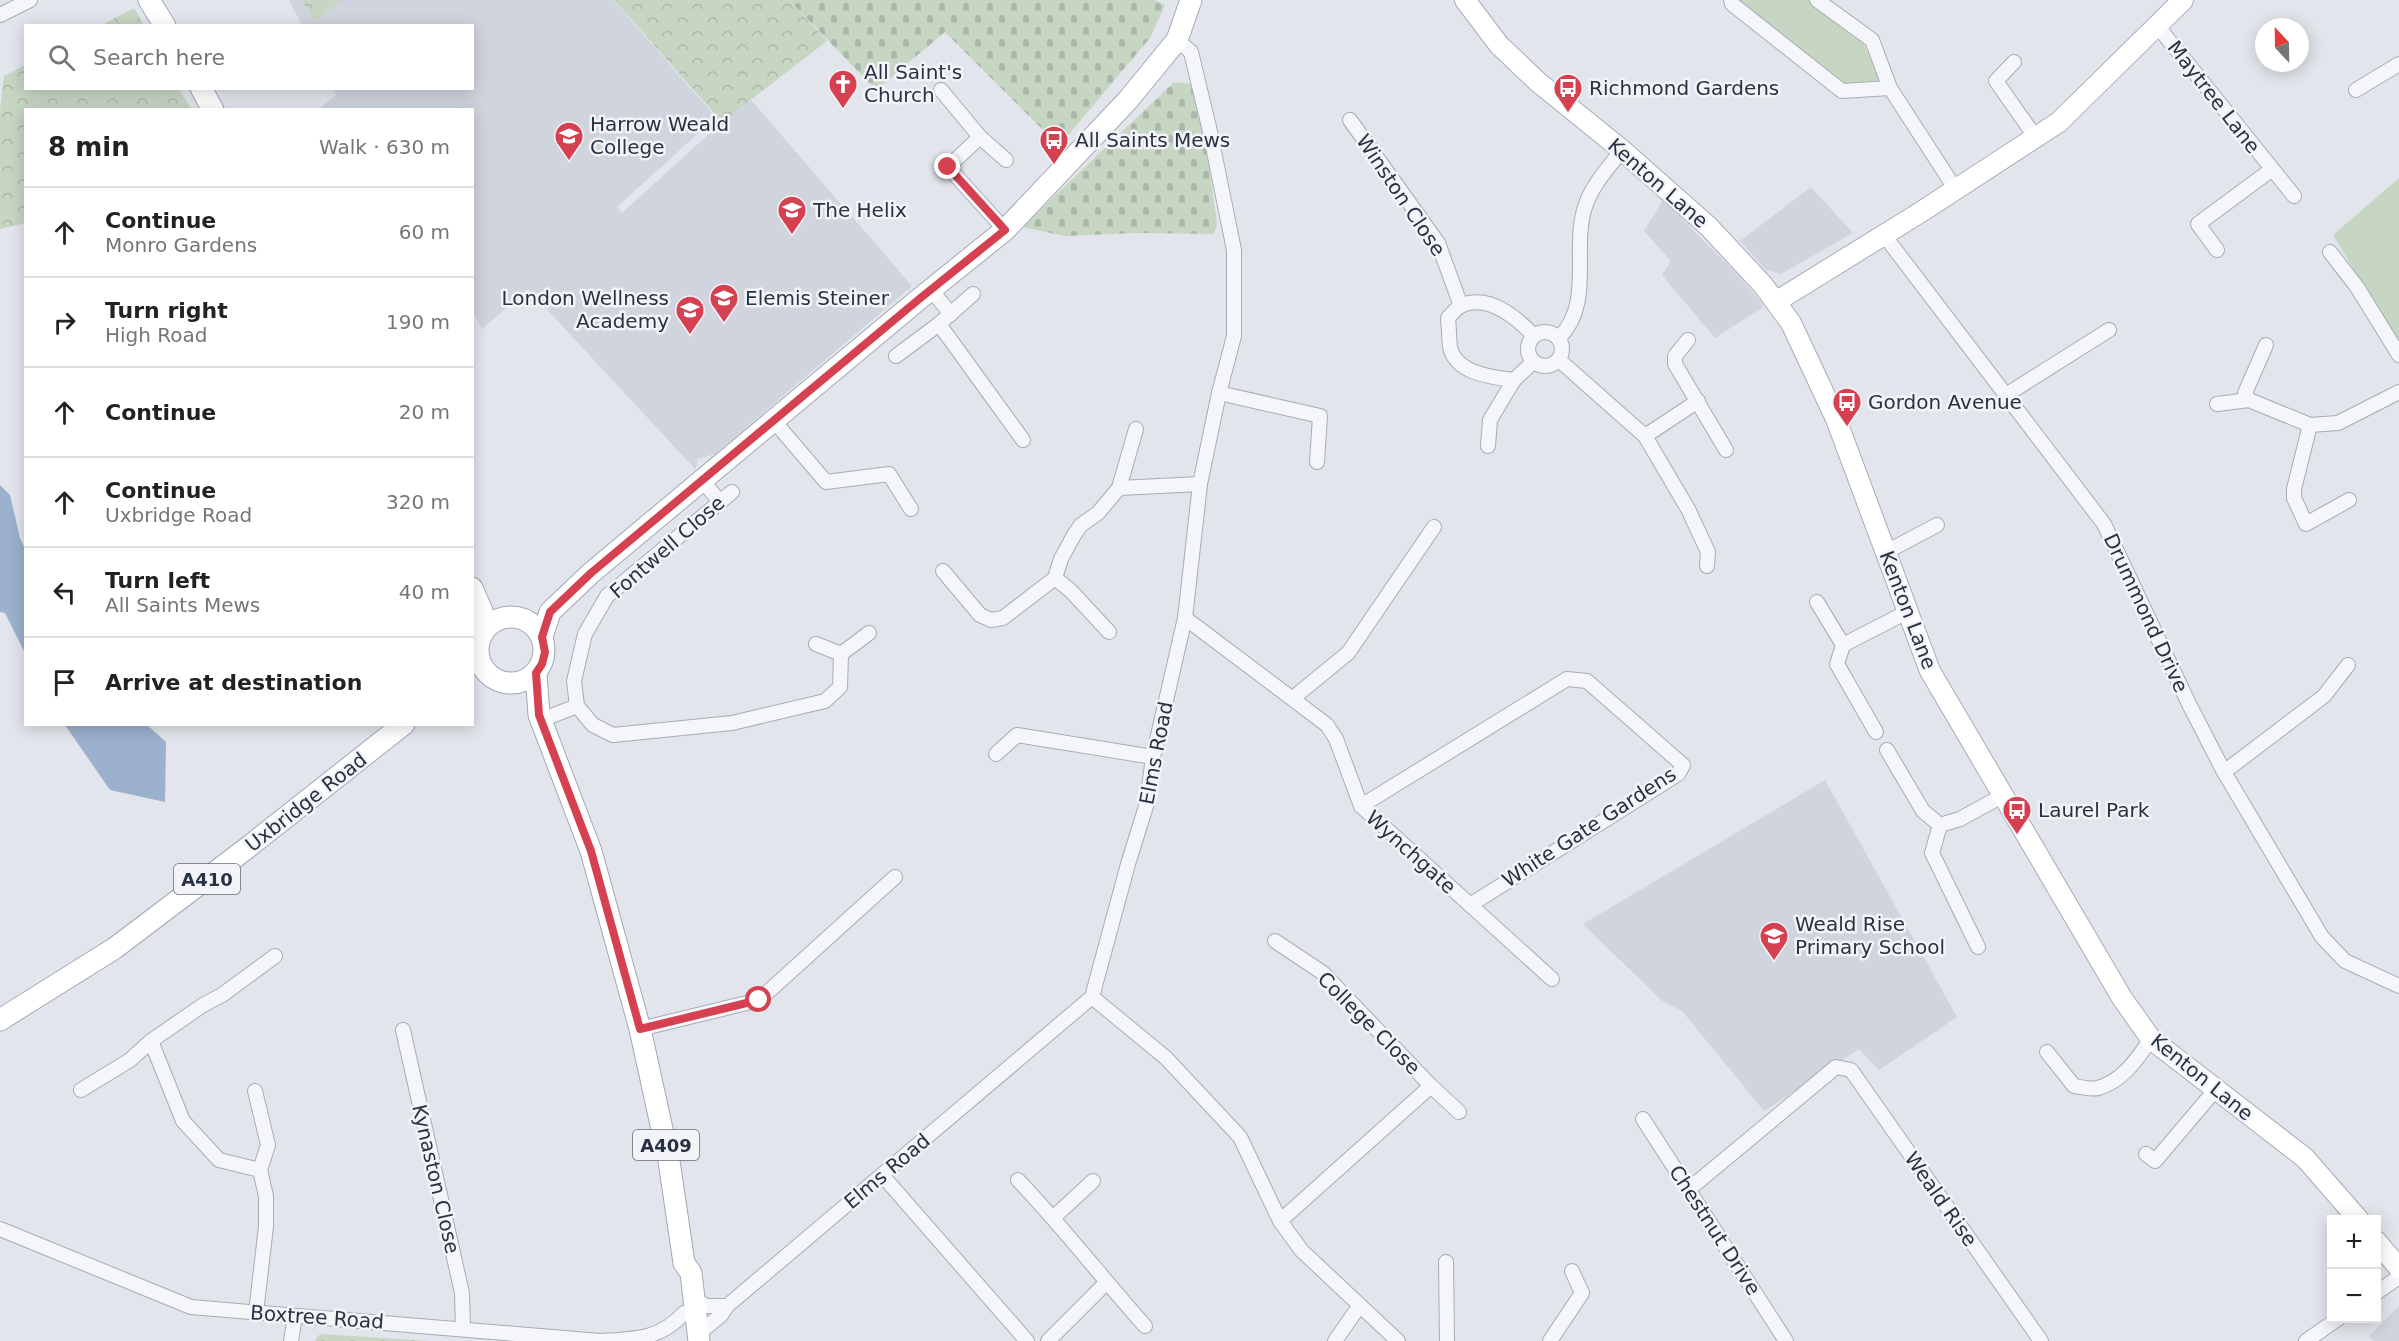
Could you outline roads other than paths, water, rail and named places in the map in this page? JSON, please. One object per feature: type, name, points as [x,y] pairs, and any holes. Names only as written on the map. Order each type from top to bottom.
[{"type":"main road","points":[[149,0],[164,24]]},
{"type":"main road","points":[[526,620],[550,612],[591,573],[1005,230],[1128,100],[1177,40],[1191,0]]},
{"type":"main road","points":[[202,90],[212,108]]},
{"type":"main road","points":[[475,592],[488,608],[503,618]]},
{"type":"main road","points":[[475,592],[482,611],[477,649],[483,668],[481,679],[512,684],[526,680],[536,673],[542,664],[545,652],[542,637],[537,629],[526,620],[514,617],[503,618],[492,623],[477,649]]},
{"type":"main road","points":[[542,637],[550,612]]},
{"type":"main road","name":"A409","points":[[536,673],[540,717],[591,851],[640,1029],[669,1161],[684,1263],[679,1275],[689,1306],[695,1339]]},
{"type":"main road","name":"A409","points":[[512,684],[540,717]]},
{"type":"main road","name":"Uxbridge Road","points":[[0,1020],[115,948],[247,848],[401,726]]},
{"type":"street","points":[[0,15],[30,0]]},
{"type":"street","name":"Kenton Lane","points":[[1465,0],[1499,45],[1538,82],[1622,150],[1710,227],[1777,301],[1791,323],[1836,419],[1929,671],[2122,998],[2151,1039],[2305,1158],[2355,1215]]},
{"type":"street","points":[[1731,0],[1731,4],[1842,91],[1890,88]]},
{"type":"street","points":[[1817,0],[1872,40],[1890,88],[1956,190]]},
{"type":"street","points":[[1777,301],[1956,190],[2059,122],[2183,0]]},
{"type":"street","name":"Maytree Lane","points":[[2154,28],[2163,33],[2294,196]]},
{"type":"street","name":"Elms Road","points":[[695,1339],[721,1315],[727,1306],[1092,998],[1147,803],[1153,757],[1185,618],[1200,483],[1234,336],[1234,250],[1191,52],[1177,40]]},
{"type":"street","points":[[2014,62],[1996,81],[2036,138]]},
{"type":"street","points":[[2356,90],[2399,64]]},
{"type":"street","points":[[941,90],[980,137],[1006,160]]},
{"type":"street","name":"Winston Close","points":[[1350,120],[1395,179],[1438,243],[1461,306]]},
{"type":"street","points":[[980,137],[948,167],[1005,230]]},
{"type":"street","points":[[1559,338],[1567,327],[1580,293],[1580,249],[1585,205],[1598,182],[1622,150]]},
{"type":"street","points":[[2217,249],[2198,224],[2271,170]]},
{"type":"street","name":"Drummond Drive","points":[[1884,235],[2103,524],[2188,704],[2224,772],[2322,937],[2345,961],[2399,986]]},
{"type":"street","points":[[2330,252],[2357,287],[2399,355]]},
{"type":"street","points":[[931,290],[951,314]]},
{"type":"street","points":[[896,356],[939,324],[973,294]]},
{"type":"street","points":[[1514,380],[1485,376],[1462,366],[1451,350],[1448,318],[1461,306],[1479,303],[1505,309],[1534,336]]},
{"type":"street","points":[[939,324],[1023,440]]},
{"type":"street","points":[[2006,395],[2109,330]]},
{"type":"street","points":[[1550,332],[1559,338],[1563,350],[1555,364],[1544,367],[1533,362],[1528,347],[1534,336],[1550,332]]},
{"type":"street","points":[[1688,340],[1675,356],[1675,364],[1726,450]]},
{"type":"street","points":[[2249,400],[2245,393],[2266,345]]},
{"type":"street","points":[[1559,360],[1645,436],[1688,509],[1708,552],[1707,566]]},
{"type":"street","points":[[1488,446],[1490,420],[1514,380],[1533,362]]},
{"type":"street","points":[[2217,404],[2249,400],[2310,425],[2338,423],[2399,392]]},
{"type":"street","points":[[1219,393],[1320,416],[1317,462]]},
{"type":"street","points":[[1645,436],[1698,401]]},
{"type":"street","points":[[774,421],[826,482],[889,474],[911,509]]},
{"type":"street","points":[[2310,425],[2294,489],[2295,498],[2306,524],[2349,500]]},
{"type":"street","points":[[943,571],[980,615],[991,620],[1008,615],[1055,578],[1061,560],[1081,525],[1098,513],[1119,488],[1136,429]]},
{"type":"street","points":[[702,480],[720,502]]},
{"type":"street","points":[[1119,488],[1200,483]]},
{"type":"street","name":"Fontwell Close","points":[[577,706],[574,681],[585,634],[607,596],[732,492]]},
{"type":"street","points":[[1886,552],[1936,525]]},
{"type":"street","points":[[1293,698],[1348,653],[1434,527]]},
{"type":"street","points":[[1055,578],[1071,591],[1109,632]]},
{"type":"street","points":[[1818,602],[1843,645]]},
{"type":"street","points":[[1876,732],[1837,664],[1843,645],[1907,612]]},
{"type":"street","name":"Wynchgate","points":[[1185,618],[1327,725],[1336,739],[1361,806],[1552,979]]},
{"type":"street","points":[[841,654],[869,633]]},
{"type":"street","points":[[816,644],[841,654]]},
{"type":"street","points":[[540,717],[577,706],[593,725],[613,735],[732,723],[825,701],[840,687],[841,654]]},
{"type":"street","points":[[2224,772],[2324,696],[2348,665]]},
{"type":"street","name":"White Gate Gardens","points":[[1361,806],[1567,679],[1587,681],[1683,765],[1678,774],[1470,905]]},
{"type":"street","points":[[996,754],[1017,735],[1153,757]]},
{"type":"street","points":[[1887,750],[1923,811],[1940,825]]},
{"type":"street","points":[[1940,825],[1960,819],[2002,796]]},
{"type":"street","points":[[1940,825],[1932,853],[1978,947]]},
{"type":"street","points":[[640,1029],[759,1000],[895,877]]},
{"type":"street","name":"College Close","points":[[1275,941],[1323,973],[1431,1086],[1459,1112]]},
{"type":"street","points":[[81,1090],[130,1060],[151,1041],[202,1005],[222,995],[275,956]]},
{"type":"street","points":[[1092,998],[1166,1058],[1240,1137],[1280,1221],[1302,1251],[1398,1341]]},
{"type":"street","name":"Kynaston Close","points":[[403,1030],[462,1293],[463,1328]]},
{"type":"street","points":[[2047,1052],[2074,1086],[2097,1089],[2119,1078],[2151,1039]]},
{"type":"street","points":[[151,1041],[183,1121],[219,1160],[260,1170]]},
{"type":"street","name":"Weald Rise","points":[[1688,1190],[1836,1067],[1851,1070],[2041,1341]]},
{"type":"street","name":"College Close","points":[[1280,1221],[1431,1086]]},
{"type":"street","points":[[2146,1154],[2155,1161],[2216,1089]]},
{"type":"street","points":[[255,1091],[268,1145],[260,1170],[266,1196],[266,1227],[256,1313]]},
{"type":"street","name":"Chestnut Drive","points":[[1643,1119],[1786,1341]]},
{"type":"street","points":[[882,1176],[1027,1341]]},
{"type":"street","points":[[1018,1180],[1054,1217],[1099,1270],[1106,1283],[1145,1326]]},
{"type":"street","points":[[1054,1217],[1094,1181]]},
{"type":"street","name":"Boxtree Road","points":[[0,1229],[191,1307],[600,1341],[654,1339],[673,1326],[689,1306]]},
{"type":"street","points":[[2381,1245],[2396,1258]]},
{"type":"street","points":[[1446,1262],[1447,1341]]},
{"type":"street","points":[[1550,1341],[1582,1293],[1572,1271]]},
{"type":"street","points":[[2381,1290],[2399,1277]]},
{"type":"street","points":[[1048,1341],[1106,1283]]},
{"type":"street","points":[[1335,1341],[1360,1305]]},
{"type":"street","points":[[689,1306],[727,1306]]},
{"type":"street","points":[[291,1341],[295,1316]]},
{"type":"street","points":[[2306,1341],[2332,1323]]},
{"type":"water","points":[[0,485],[10,495],[24,547],[24,651],[5,613],[0,612]]},
{"type":"water","points":[[66,726],[148,726],[166,742],[165,802],[110,790]]},
{"type":"place","name":"All Saint's Church","points":[[843,110]]},
{"type":"place","name":"Richmond Gardens","points":[[1568,114]]},
{"type":"place","name":"Harrow Weald College","points":[[569,162]]},
{"type":"place","name":"All Saints Mews","points":[[1054,166]]},
{"type":"place","name":"The Helix","points":[[792,236]]},
{"type":"place","name":"Elemis Steiner","points":[[724,324]]},
{"type":"place","name":"London Wellness Academy","points":[[690,336]]},
{"type":"place","name":"Gordon Avenue","points":[[1847,428]]},
{"type":"place","name":"Laurel Park","points":[[2017,836]]},
{"type":"place","name":"Weald Rise Primary School","points":[[1774,962]]}]
